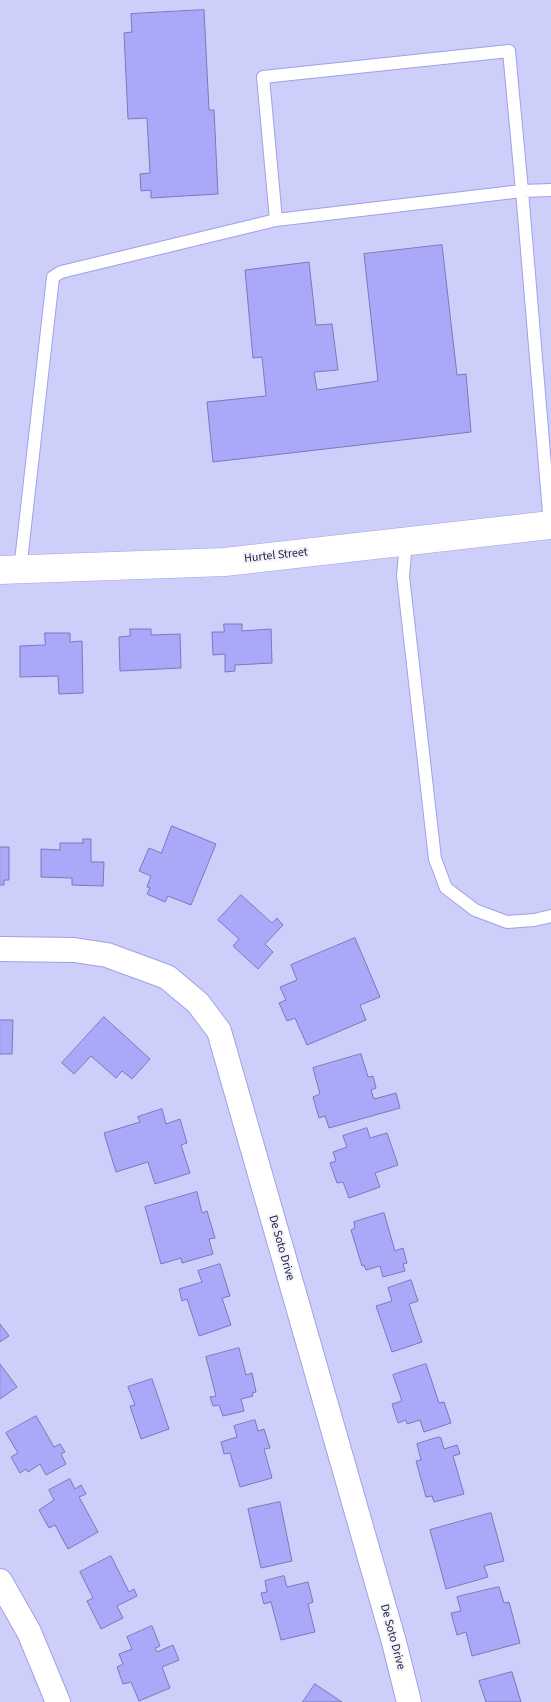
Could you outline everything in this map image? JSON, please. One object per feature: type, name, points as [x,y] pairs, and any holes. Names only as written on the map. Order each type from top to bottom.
[{"type":"street","name":"Hurtel Street","points":[[10,570],[225,562],[551,525]]},
{"type":"street","name":"De Soto Drive","points":[[0,949],[74,950],[107,955],[167,977],[198,1003],[219,1031],[409,1702]]},
{"type":"street","points":[[0,1581],[29,1632],[58,1702]]},
{"type":"lane","points":[[276,220],[263,77],[509,51],[546,412],[551,525]]},
{"type":"lane","points":[[10,570],[53,277],[61,272],[76,270],[276,220],[522,191],[551,190]]},
{"type":"lane","points":[[406,542],[403,576],[435,860],[446,888],[475,910],[507,922],[534,920],[551,916]]},
{"type":"building","points":[[204,10],[209,110],[214,110],[218,194],[151,198],[151,190],[141,191],[140,174],[150,173],[147,118],[128,119],[124,33],[132,32],[131,14]]},
{"type":"building","points":[[442,245],[457,375],[466,374],[471,432],[213,462],[207,402],[266,396],[262,357],[253,358],[245,270],[309,262],[316,325],[332,324],[338,370],[314,372],[317,390],[378,381],[364,254]]},
{"type":"building","points":[[224,624],[242,624],[242,631],[271,629],[272,663],[235,665],[235,671],[225,672],[225,654],[213,655],[212,632],[224,632]]},
{"type":"building","points":[[130,629],[151,629],[151,635],[180,634],[181,668],[120,671],[119,637],[130,636]]},
{"type":"building","points":[[45,633],[70,633],[70,642],[82,641],[83,693],[59,694],[58,676],[20,677],[20,646],[45,645]]},
{"type":"building","points":[[172,826],[216,844],[191,905],[168,896],[165,902],[147,894],[150,888],[147,887],[151,876],[139,871],[149,848],[161,853]]},
{"type":"building","points":[[83,839],[91,839],[91,862],[104,862],[103,886],[72,885],[72,878],[41,877],[41,849],[60,850],[60,843],[83,843]]},
{"type":"building","points":[[0,847],[9,847],[9,880],[4,880],[4,885],[0,885]]},
{"type":"building","points":[[241,895],[272,923],[277,918],[283,925],[265,944],[273,952],[258,969],[233,946],[239,939],[218,920]]},
{"type":"building","points":[[355,938],[380,997],[360,1005],[366,1020],[307,1045],[295,1018],[287,1021],[279,1003],[286,1000],[280,987],[297,980],[291,965]]},
{"type":"building","points":[[104,1017],[150,1059],[132,1079],[122,1071],[116,1078],[91,1056],[74,1074],[62,1063]]},
{"type":"building","points":[[0,1020],[13,1020],[12,1054],[0,1054]]},
{"type":"building","points":[[361,1054],[368,1077],[373,1076],[376,1088],[371,1090],[374,1099],[396,1093],[400,1108],[329,1128],[325,1116],[319,1118],[313,1097],[320,1094],[313,1068]]},
{"type":"building","points":[[162,1109],[166,1124],[180,1119],[187,1143],[181,1145],[190,1173],[155,1184],[148,1162],[116,1172],[104,1133],[140,1122],[138,1117]]},
{"type":"building","points":[[367,1128],[370,1138],[387,1133],[398,1165],[375,1173],[380,1187],[349,1198],[343,1182],[337,1183],[330,1163],[336,1161],[333,1152],[347,1147],[343,1136]]},
{"type":"building","points":[[197,1192],[202,1213],[207,1211],[215,1238],[209,1239],[213,1254],[182,1263],[181,1258],[161,1264],[145,1207]]},
{"type":"building","points":[[384,1213],[395,1251],[403,1248],[407,1263],[403,1264],[405,1271],[383,1277],[380,1266],[366,1270],[364,1265],[362,1266],[351,1230],[355,1228],[354,1222]]},
{"type":"building","points":[[220,1264],[230,1296],[222,1298],[231,1325],[199,1336],[187,1299],[182,1301],[179,1289],[202,1282],[198,1271]]},
{"type":"building","points":[[411,1280],[418,1301],[409,1304],[422,1342],[392,1352],[376,1306],[392,1301],[388,1288]]},
{"type":"building","points":[[0,1324],[9,1336],[0,1342]]},
{"type":"building","points":[[239,1348],[246,1375],[252,1373],[256,1392],[252,1393],[253,1396],[241,1399],[244,1411],[223,1416],[219,1405],[213,1406],[210,1397],[216,1396],[206,1357]]},
{"type":"building","points":[[0,1364],[17,1387],[0,1399]]},
{"type":"building","points":[[426,1364],[439,1403],[444,1402],[451,1423],[424,1432],[420,1420],[407,1424],[406,1420],[398,1423],[392,1404],[402,1401],[393,1375]]},
{"type":"building","points":[[152,1379],[169,1429],[141,1439],[130,1406],[135,1405],[128,1387]]},
{"type":"building","points":[[36,1416],[54,1447],[60,1444],[65,1452],[61,1454],[66,1464],[46,1475],[40,1464],[28,1472],[26,1469],[20,1473],[11,1457],[18,1453],[6,1433]]},
{"type":"building","points":[[255,1420],[258,1431],[264,1429],[270,1448],[264,1449],[272,1478],[240,1487],[230,1453],[224,1454],[221,1442],[237,1437],[234,1426]]},
{"type":"building","points":[[439,1437],[444,1449],[457,1445],[460,1454],[453,1456],[464,1494],[434,1502],[432,1496],[426,1497],[416,1461],[421,1460],[417,1444]]},
{"type":"building","points":[[70,1479],[75,1489],[81,1485],[86,1494],[79,1497],[98,1532],[68,1549],[55,1525],[49,1528],[39,1510],[54,1500],[49,1490]]},
{"type":"building","points":[[280,1502],[292,1561],[261,1568],[248,1509]]},
{"type":"building","points":[[491,1513],[504,1561],[484,1566],[488,1577],[446,1589],[430,1530]]},
{"type":"building","points":[[111,1556],[129,1592],[134,1589],[137,1596],[117,1606],[123,1618],[101,1629],[87,1601],[93,1598],[80,1572]]},
{"type":"building","points":[[284,1576],[287,1587],[308,1582],[313,1602],[308,1604],[315,1632],[281,1640],[271,1602],[264,1604],[261,1593],[267,1592],[265,1581]]},
{"type":"building","points":[[499,1587],[504,1603],[509,1602],[520,1643],[472,1656],[466,1632],[457,1635],[451,1613],[461,1611],[457,1597]]},
{"type":"building","points":[[152,1626],[160,1646],[155,1648],[157,1652],[173,1645],[179,1660],[162,1667],[170,1688],[139,1701],[131,1682],[123,1684],[117,1667],[123,1664],[119,1654],[132,1649],[127,1637]]},
{"type":"building","points":[[512,1672],[521,1702],[486,1702],[479,1681]]},
{"type":"building","points":[[315,1684],[342,1702],[303,1702]]}]
